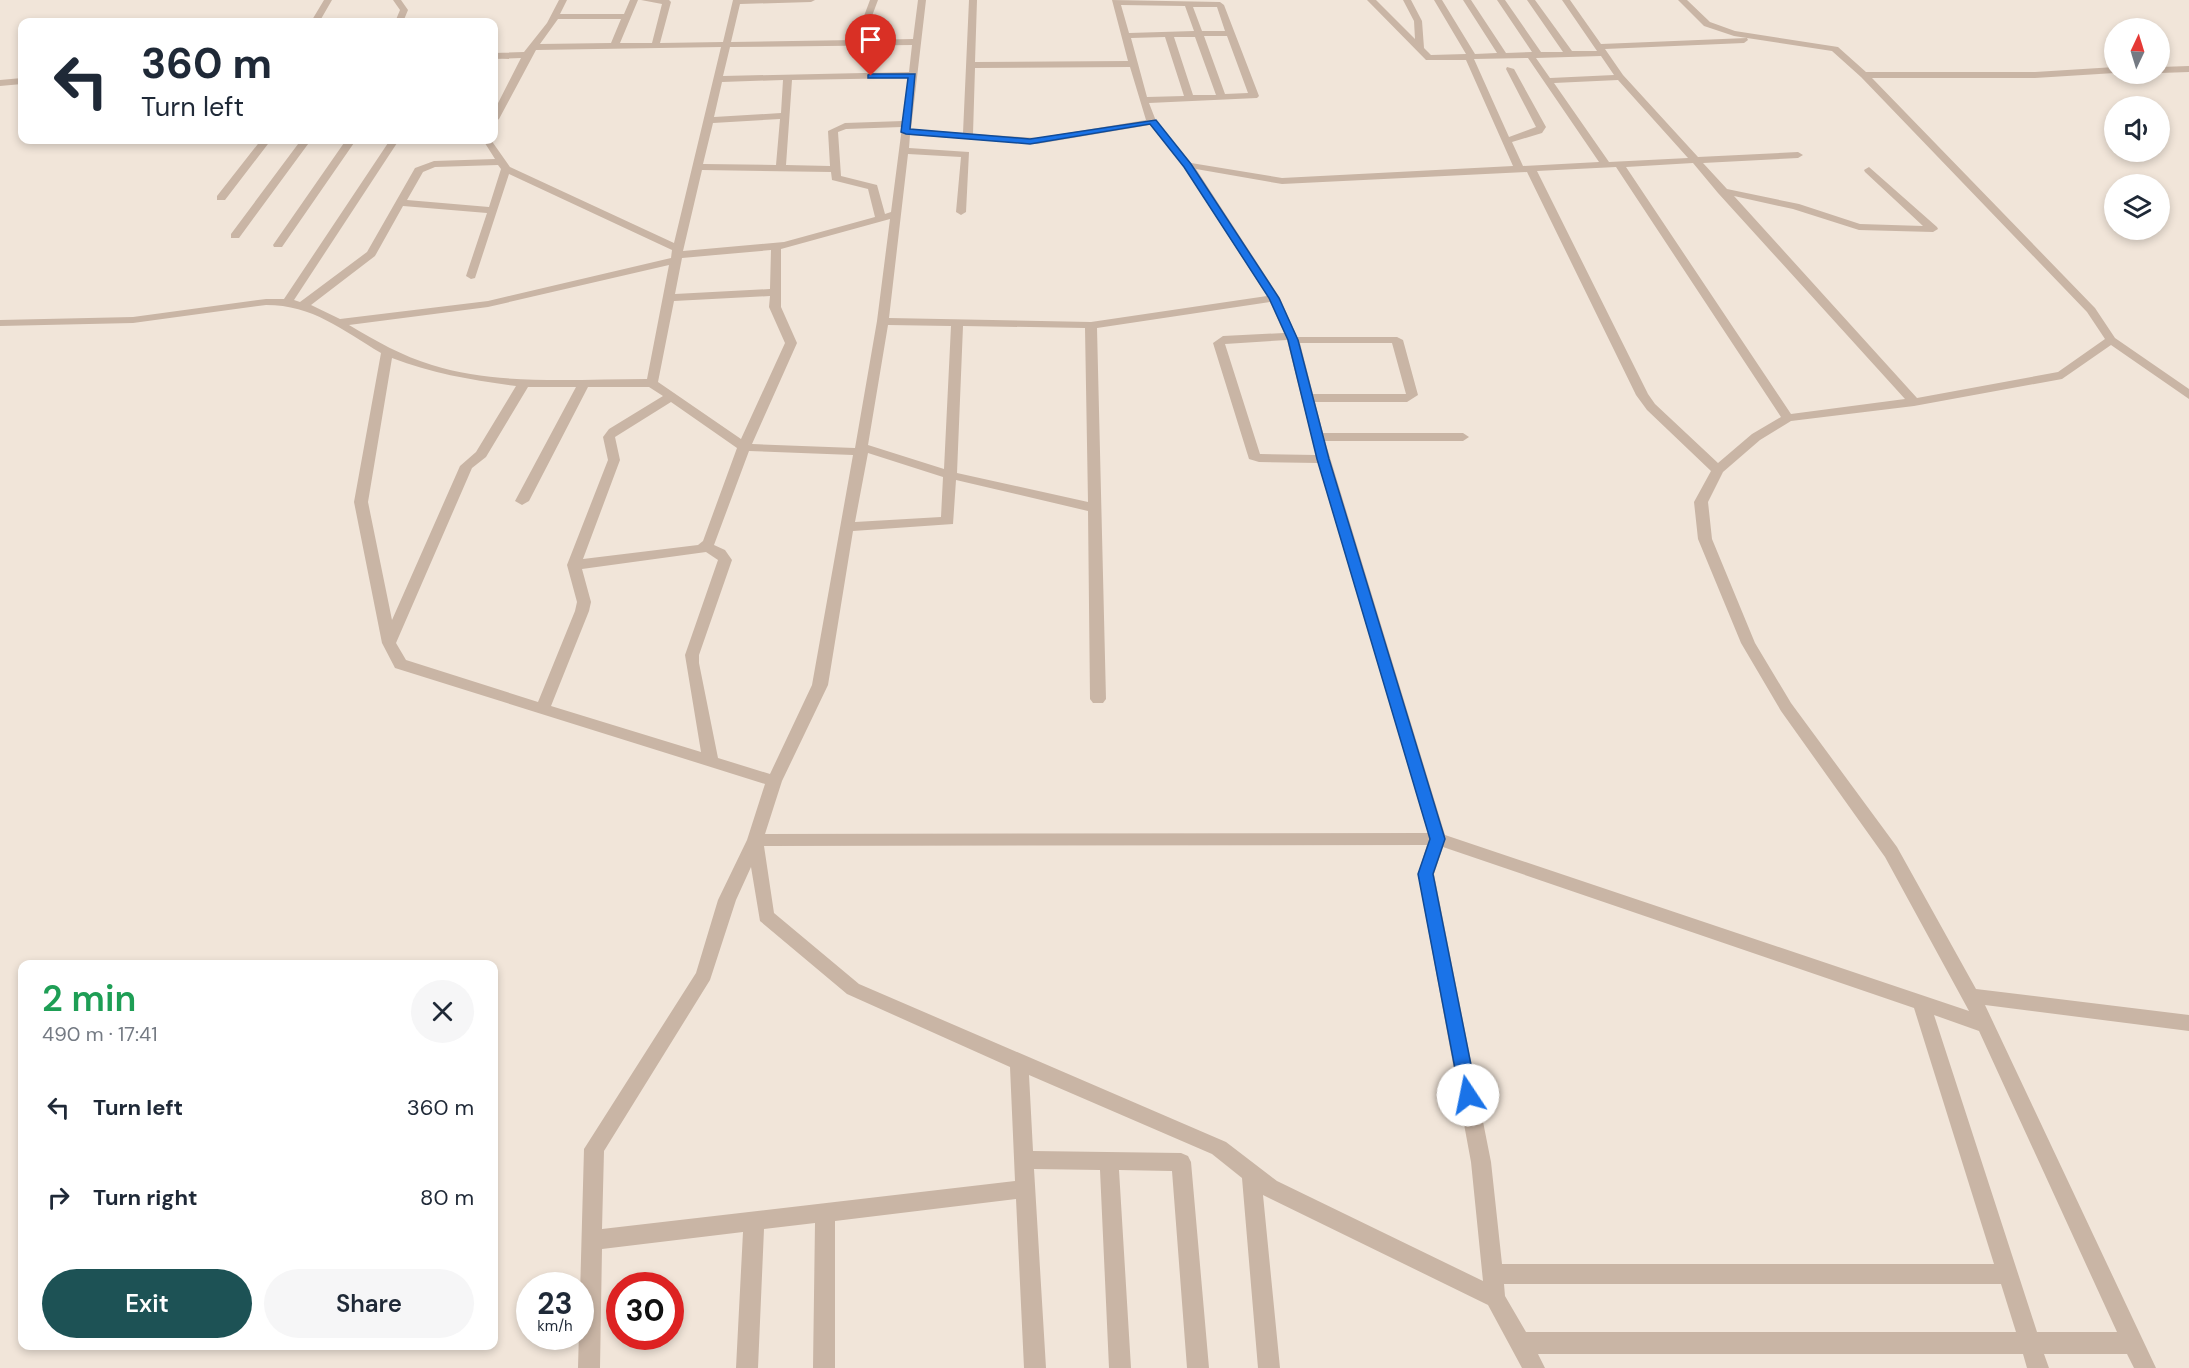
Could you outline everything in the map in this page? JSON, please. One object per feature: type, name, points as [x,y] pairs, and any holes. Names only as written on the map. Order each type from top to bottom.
[{"type":"street","points":[[317,18],[328,0]]},
{"type":"street","points":[[397,0],[404,10],[401,18]]},
{"type":"street","points":[[498,111],[529,51],[555,16],[563,0]]},
{"type":"street","points":[[614,46],[634,0]]},
{"type":"street","points":[[645,0],[668,2],[655,46]]},
{"type":"street","points":[[652,383],[677,255],[737,1],[811,0]]},
{"type":"street","points":[[858,43],[874,0]]},
{"type":"street","points":[[589,1368],[594,1149],[704,975],[727,900],[755,840],[774,781],[820,685],[883,321],[889,216],[903,151],[922,0]]},
{"type":"street","points":[[968,135],[974,0]]},
{"type":"street","points":[[1371,0],[1429,58],[1569,54],[1770,38]]},
{"type":"street","points":[[1407,0],[1418,21],[1420,51]]},
{"type":"street","points":[[1438,0],[1470,57],[1506,141],[1525,169],[1642,395],[1651,407],[1718,470]]},
{"type":"street","points":[[1467,0],[1503,56]]},
{"type":"street","points":[[1501,0],[1547,81],[1606,165]]},
{"type":"street","points":[[1531,0],[1569,54]]},
{"type":"street","points":[[1566,0],[1620,76],[1914,402]]},
{"type":"street","points":[[1682,0],[1707,24],[1734,33],[1835,49],[1864,75],[2091,310],[2110,340],[2189,394]]},
{"type":"street","points":[[1143,100],[1254,96],[1220,5],[1116,1],[1143,100],[1152,122],[1188,165],[1274,298],[1292,338],[1323,459],[1438,839],[1426,874],[1481,1162],[1495,1298],[1534,1368]]},
{"type":"street","points":[[1188,4],[1222,98]]},
{"type":"street","points":[[555,16],[627,17]]},
{"type":"street","points":[[1126,36],[1231,33]]},
{"type":"street","points":[[1169,35],[1190,99]]},
{"type":"street","points":[[498,55],[529,51],[614,46],[917,42]]},
{"type":"street","points":[[971,65],[1133,64]]},
{"type":"street","points":[[1506,141],[1539,131],[1541,127],[1510,69]]},
{"type":"street","points":[[2170,69],[2189,69]]},
{"type":"street","points":[[1864,75],[2035,75],[2104,71]]},
{"type":"street","points":[[719,80],[912,75]]},
{"type":"street","points":[[1547,81],[1620,76]]},
{"type":"street","points":[[781,168],[788,78]]},
{"type":"street","points":[[0,83],[18,81]]},
{"type":"street","points":[[710,120],[784,116]]},
{"type":"street","points":[[889,216],[871,186],[837,179],[833,131],[835,129],[846,126],[906,128],[1037,141],[1152,122]]},
{"type":"street","points":[[221,198],[263,144]]},
{"type":"street","points":[[235,236],[303,144]]},
{"type":"street","points":[[278,244],[348,144]]},
{"type":"street","points":[[287,302],[391,144]]},
{"type":"street","points":[[471,276],[504,166],[490,144]]},
{"type":"street","points":[[903,151],[963,152],[967,155],[961,212]]},
{"type":"street","points":[[1188,165],[1282,181],[1798,155]]},
{"type":"street","points":[[302,306],[371,254],[420,170],[434,164],[504,166],[677,255]]},
{"type":"street","points":[[1618,164],[1788,418]]},
{"type":"street","points":[[698,167],[835,169]]},
{"type":"street","points":[[1722,191],[1799,207],[1859,227],[1933,229],[1869,170]]},
{"type":"street","points":[[401,203],[492,210]]},
{"type":"street","points":[[338,323],[488,304],[677,255],[776,246],[889,216]]},
{"type":"street","points":[[706,547],[744,447],[791,343],[775,311],[776,246]]},
{"type":"street","points":[[668,298],[775,292]]},
{"type":"street","points":[[883,321],[1091,325],[1274,298]]},
{"type":"street","points":[[0,323],[133,320],[266,302],[287,302],[314,309],[387,352],[429,368],[461,375],[524,383],[652,383],[744,447],[862,450],[950,474],[1095,508]]},
{"type":"street","points":[[848,527],[948,521],[957,322]]},
{"type":"street","points":[[1091,325],[1098,699]]},
{"type":"street","points":[[1309,398],[1407,398],[1412,395],[1397,340],[1223,339],[1219,343],[1254,456],[1323,459]]},
{"type":"street","points":[[2110,340],[2062,375],[1914,402],[1788,418],[1756,437],[1718,470],[1701,502],[1705,539],[1748,643],[1786,707],[1891,852],[1971,996],[2145,1368]]},
{"type":"street","points":[[387,352],[361,502],[389,643],[400,664],[774,781]]},
{"type":"street","points":[[389,643],[466,466],[481,454],[524,383]]},
{"type":"street","points":[[522,501],[584,383]]},
{"type":"street","points":[[542,710],[584,602],[574,565],[614,460],[609,437],[613,432],[671,397]]},
{"type":"street","points":[[1318,437],[1462,437]]},
{"type":"street","points":[[574,565],[706,547],[720,553],[724,560],[692,655],[711,763]]},
{"type":"street","points":[[755,840],[1438,839],[1986,1024]]},
{"type":"street","points":[[755,840],[766,916],[853,989],[1219,1148],[1270,1188],[1495,1298]]},
{"type":"street","points":[[1971,996],[2189,1023]]},
{"type":"street","points":[[1921,1003],[2038,1368]]},
{"type":"street","points":[[1019,1062],[1035,1368]]},
{"type":"street","points":[[1024,1160],[1181,1162],[1198,1368]]},
{"type":"street","points":[[1109,1161],[1120,1368]]},
{"type":"street","points":[[1251,1173],[1269,1368]]},
{"type":"street","points":[[592,1240],[1025,1189]]},
{"type":"street","points":[[824,1368],[825,1212]]},
{"type":"street","points":[[747,1368],[753,1221]]},
{"type":"street","points":[[1493,1274],[2007,1274]]},
{"type":"street","points":[[1521,1343],[2133,1343]]},
{"type":"route","points":[[871,76],[912,75],[906,132],[1042,141],[1152,122],[1188,165],[1274,298],[1293,340],[1323,459],[1438,839],[1426,874],[1468,1095]]}]
